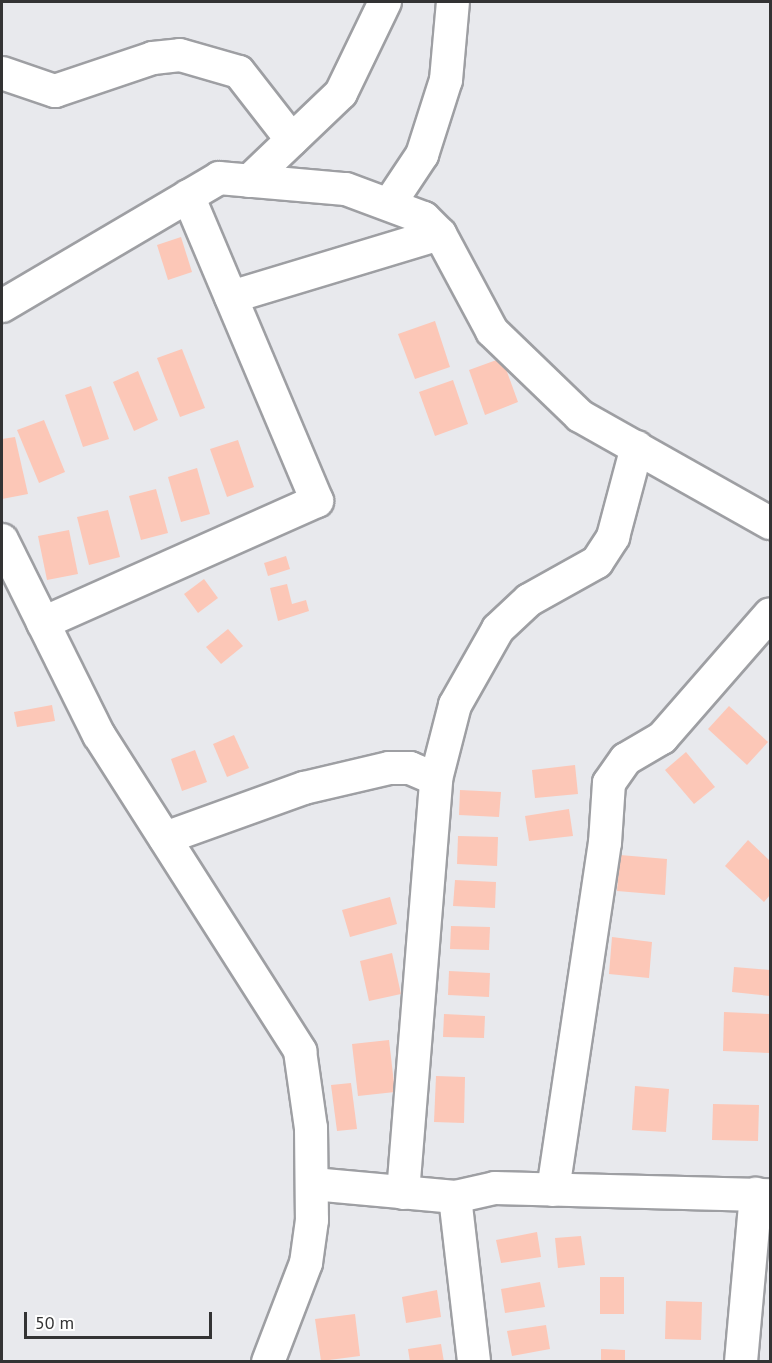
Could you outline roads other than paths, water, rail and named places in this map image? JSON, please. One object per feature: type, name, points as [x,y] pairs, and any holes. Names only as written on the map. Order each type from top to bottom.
[{"type":"street","points":[[249,181],[340,93],[385,2]]},
{"type":"street","points":[[390,203],[422,155],[446,80],[453,2]]},
{"type":"street","points":[[2,73],[55,91],[153,58],[180,55],[239,72],[292,140]]},
{"type":"street","points":[[2,306],[219,178],[346,189],[390,203],[424,218],[440,234],[492,331],[531,373],[580,416],[771,524]]},
{"type":"street","points":[[43,624],[317,501],[188,196]]},
{"type":"street","points":[[231,297],[440,234]]},
{"type":"street","points":[[403,1193],[436,779],[455,705],[498,629],[529,600],[597,562],[613,537],[637,447]]},
{"type":"street","points":[[2,540],[99,735],[300,1051],[313,1184],[306,1263],[268,1362]]},
{"type":"street","points":[[553,1190],[605,843],[609,783],[626,759],[662,738],[771,614]]},
{"type":"street","points":[[165,838],[304,788],[389,768],[410,768],[436,779]]},
{"type":"street","points":[[313,1184],[454,1197],[495,1188],[763,1194],[741,1362]]},
{"type":"street","points":[[454,1197],[474,1362]]}]
